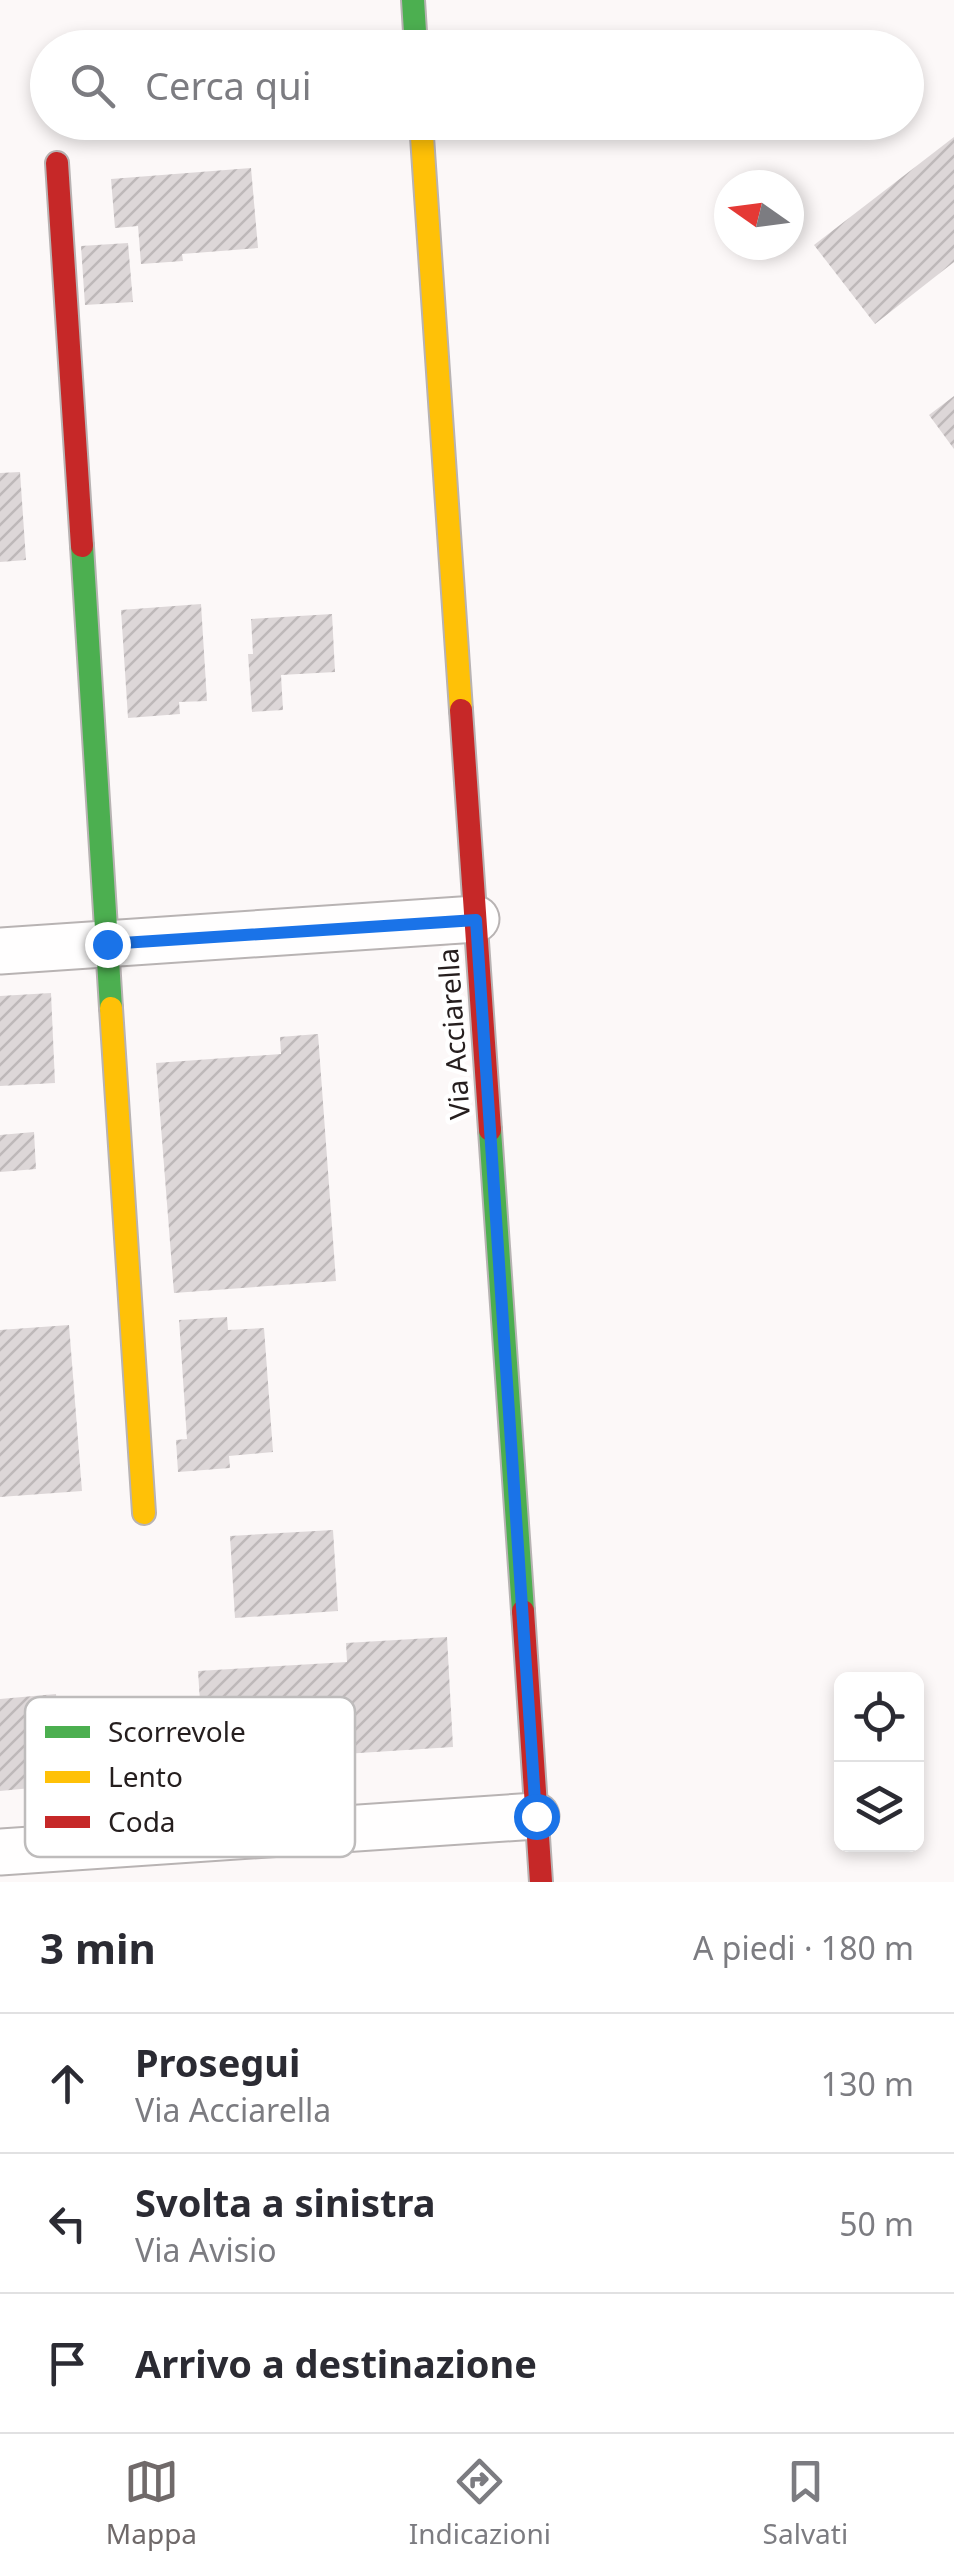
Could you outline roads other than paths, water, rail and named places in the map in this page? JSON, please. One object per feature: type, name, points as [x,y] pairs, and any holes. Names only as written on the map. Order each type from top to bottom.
[{"type":"main road","points":[[413,0],[415,30]]},
{"type":"main road","name":"Via Acciarella","points":[[423,140],[541,1882]]},
{"type":"main road","points":[[57,162],[144,1513]]},
{"type":"street","points":[[0,951],[476,920]]},
{"type":"street","points":[[355,1828],[536,1816]]},
{"type":"street","points":[[0,1852],[25,1850]]}]
